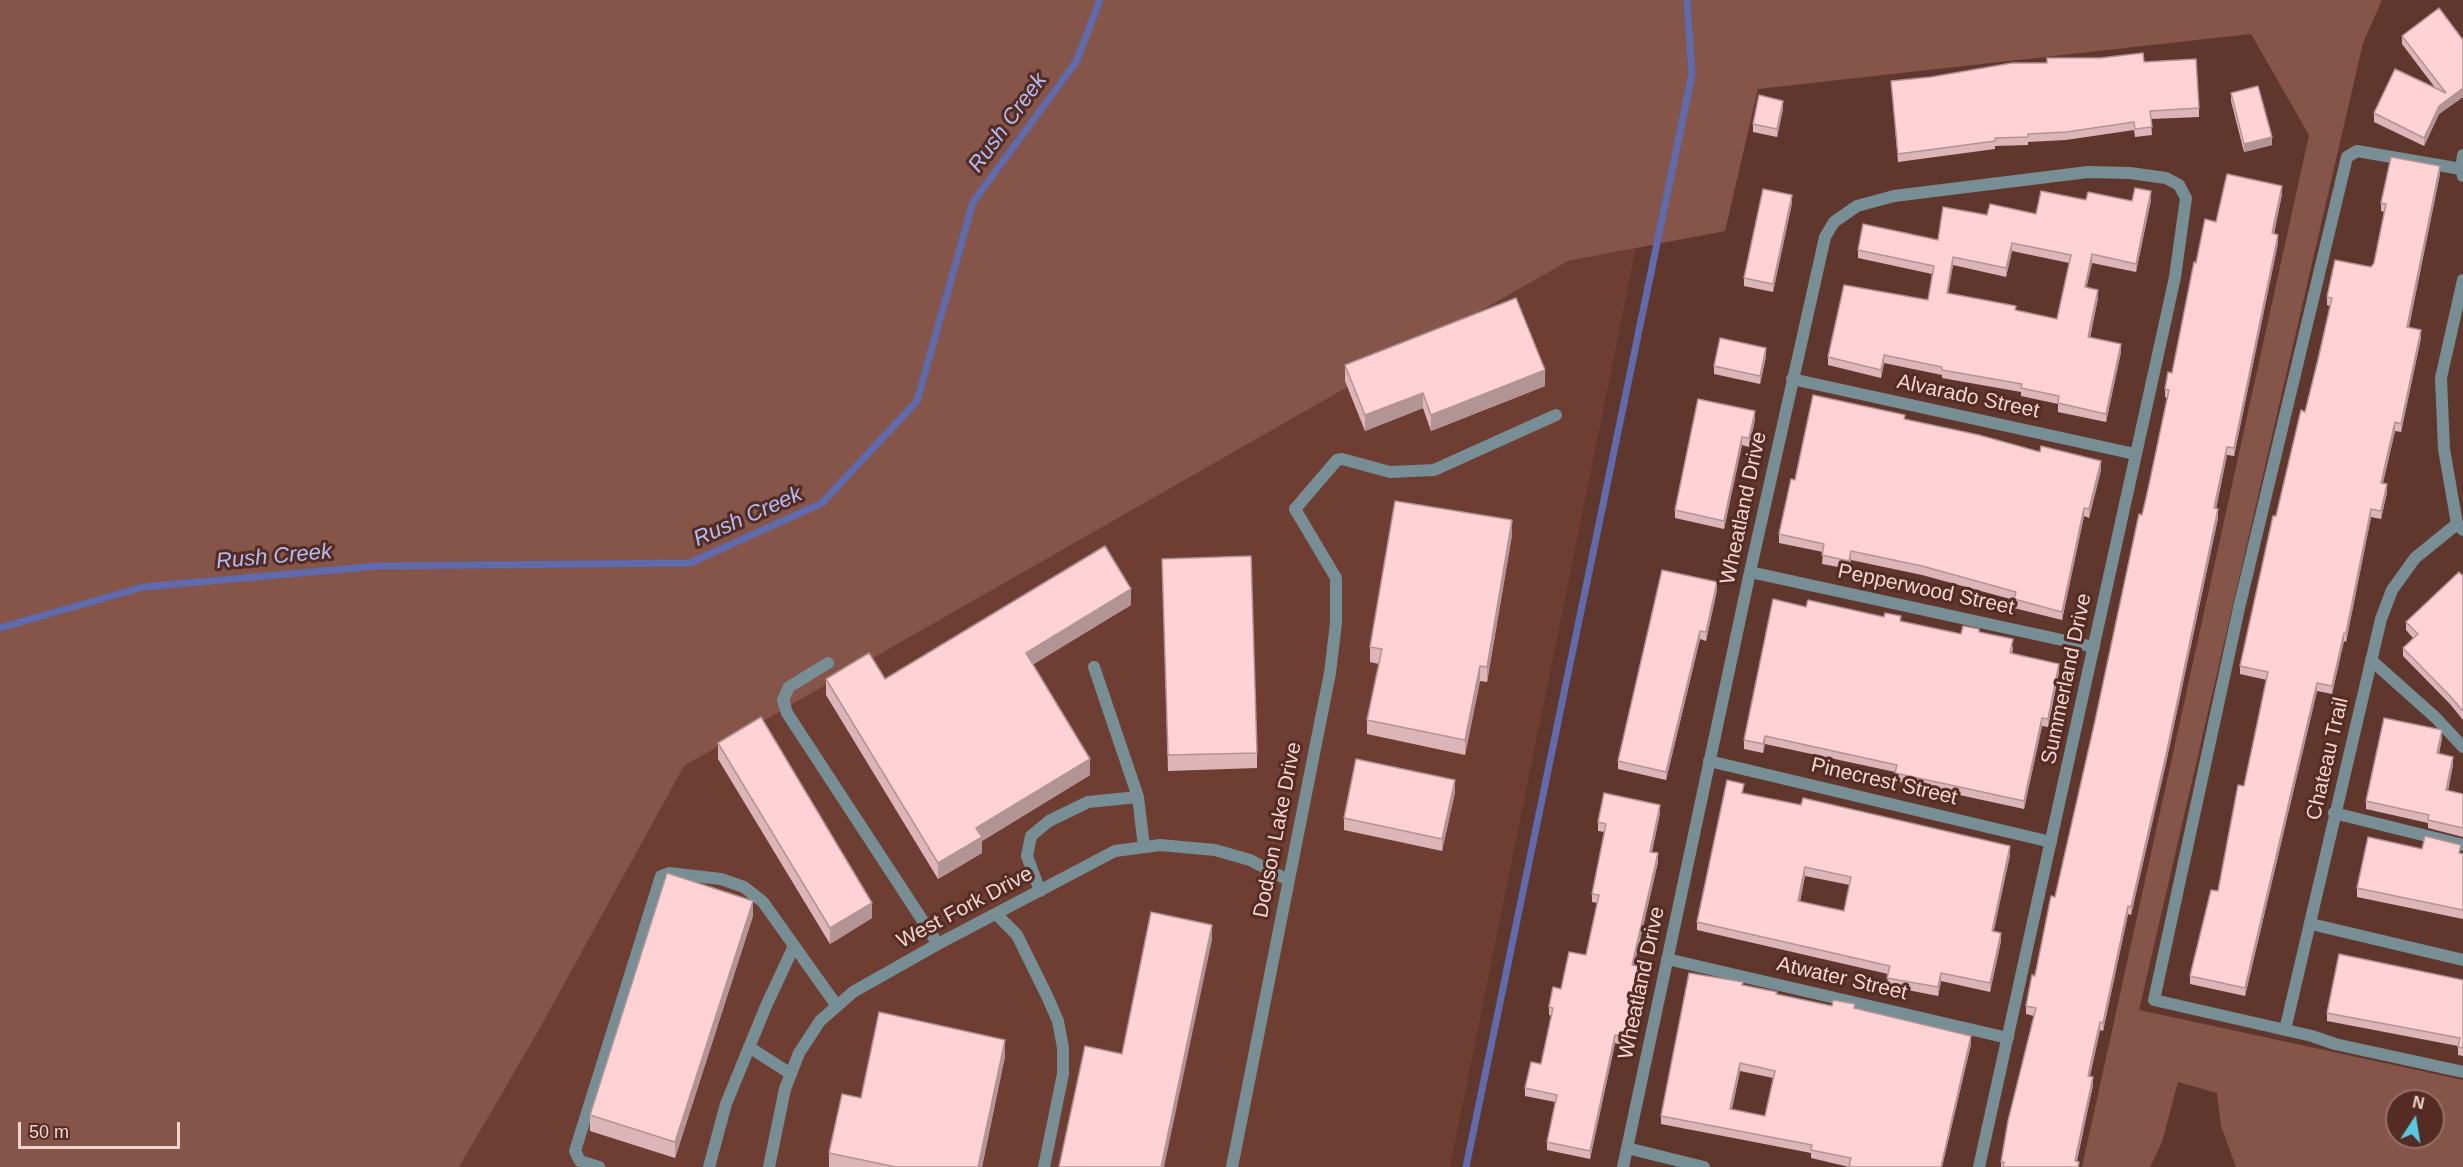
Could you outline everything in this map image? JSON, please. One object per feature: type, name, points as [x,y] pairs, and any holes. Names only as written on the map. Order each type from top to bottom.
[{"type":"street","points":[[2463,155],[2462,173],[2357,151],[2347,157],[2239,608],[2154,1000],[2463,1072]]},
{"type":"street","name":"Wheatland Drive","points":[[1623,1167],[1709,760],[1825,237],[1834,222],[1857,206],[1894,196],[2088,172],[2130,173],[2166,178],[2179,185],[2186,198]]},
{"type":"street","name":"Summerland Drive","points":[[1979,1167],[2175,277],[2186,198]]},
{"type":"street","points":[[2460,527],[2444,449],[2441,378],[2463,280]]},
{"type":"street","name":"Alvarado Street","points":[[1792,379],[2135,454]]},
{"type":"street","name":"Dodson Lake Drive","points":[[1232,1167],[1330,673],[1336,623],[1336,578],[1295,509],[1337,460],[1342,459],[1390,472],[1434,470],[1556,415]]},
{"type":"street","name":"Chateau Trail","points":[[2285,1030],[2381,619],[2392,590],[2415,558],[2460,527]]},
{"type":"street","name":"Pepperwood Street","points":[[1750,572],[2094,647]]},
{"type":"street","points":[[2371,660],[2436,718],[2463,747]]},
{"type":"street","points":[[828,663],[789,687],[783,700],[787,713],[938,944]]},
{"type":"street","points":[[1094,667],[1138,797],[1144,847]]},
{"type":"street","name":"Pinecrest Street","points":[[1709,760],[2051,842]]},
{"type":"street","points":[[1040,891],[1027,856],[1031,836],[1049,821],[1088,802],[1138,797]]},
{"type":"street","points":[[2334,813],[2463,845]]},
{"type":"street","name":"West Fork Drive","points":[[769,1167],[791,1074],[799,1053],[820,1021],[853,992],[938,944],[1114,850],[1160,845],[1215,850],[1250,860],[1288,880]]},
{"type":"street","points":[[599,1167],[580,1161],[575,1151],[661,876],[669,873],[721,879],[744,887],[763,902],[837,1006]]},
{"type":"street","points":[[996,914],[1017,935],[1058,1021],[1063,1048],[1063,1074],[1044,1167]]},
{"type":"street","points":[[2311,924],[2463,960]]},
{"type":"street","points":[[708,1167],[726,1104],[794,946]]},
{"type":"street","name":"Atwater Street","points":[[1667,959],[2008,1038]]},
{"type":"street","points":[[749,1047],[791,1074]]},
{"type":"street","points":[[1627,1148],[1704,1167]]},
{"type":"shaded area","points":[[0,0],[2382,0],[2363,43],[2139,1010],[2463,1080],[2463,1167],[2236,1167],[2221,1126],[2217,1093],[2178,1082],[2162,1142],[2150,1167],[2082,1167],[2309,135],[2251,34],[1758,89],[1725,231],[1568,261],[684,766],[536,1035],[459,1167],[0,1167]]},
{"type":"shaded area","points":[[1636,248],[1450,1167],[459,1167],[536,1035],[684,766],[1568,261]]},
{"type":"building","points":[[2439,8],[2463,40],[2463,88],[2439,106],[2424,138],[2374,113],[2395,69],[2446,93],[2402,36]]},
{"type":"building","points":[[2143,53],[2144,62],[2196,59],[2199,108],[2150,111],[2152,127],[2135,129],[2134,122],[2066,132],[2028,134],[2028,137],[1995,138],[1995,141],[1898,154],[1891,81],[1931,77],[2012,63],[2047,63],[2047,58],[2100,58]]},
{"type":"building","points":[[2258,86],[2272,137],[2244,144],[2231,93]]},
{"type":"building","points":[[1759,95],[1783,101],[1777,129],[1753,124]]},
{"type":"building","points":[[2391,157],[2440,166],[2407,327],[2421,330],[2401,424],[2395,422],[2381,483],[2387,484],[2381,511],[2371,509],[2346,633],[2344,633],[2332,686],[2317,683],[2245,988],[2190,976],[2211,890],[2218,891],[2238,785],[2244,786],[2268,672],[2240,666],[2273,516],[2276,516],[2301,410],[2305,412],[2318,360],[2332,298],[2327,297],[2335,260],[2371,267],[2374,263],[2386,204],[2381,203]]},
{"type":"building","points":[[2227,174],[2282,186],[2272,233],[2278,235],[2234,448],[2227,447],[2214,508],[2218,509],[2166,755],[2131,907],[2128,906],[2103,1023],[2100,1022],[2088,1076],[2093,1077],[2075,1161],[2079,1162],[2078,1167],[2003,1167],[2004,1162],[2001,1162],[2008,1121],[2036,1008],[2026,1006],[2032,975],[2035,976],[2051,896],[2055,897],[2139,514],[2142,515],[2147,494],[2169,390],[2165,389],[2168,372],[2172,373],[2205,219],[2216,222]]},
{"type":"building","points":[[2135,188],[2151,191],[2136,264],[2092,254],[2085,287],[2098,290],[2088,337],[2121,344],[2106,414],[2058,403],[2059,396],[2021,388],[2022,384],[1942,370],[1942,367],[1884,355],[1881,370],[1828,357],[1844,285],[1928,300],[1934,266],[1858,250],[1863,224],[1938,240],[1943,207],[1987,215],[1990,204],[2036,214],[2041,191],[2086,200],[2088,192],[2132,201]],"holes":[[[2012,243],[2071,255],[2057,319],[2015,310],[2016,306],[1947,293],[1953,257],[2006,268]]]},
{"type":"building","points":[[1763,189],[1792,195],[1773,284],[1744,278]]},
{"type":"building","points":[[1516,298],[1545,370],[1431,415],[1423,393],[1365,415],[1345,365]]},
{"type":"building","points":[[1720,338],[1766,348],[1760,376],[1714,366]]},
{"type":"building","points":[[1813,395],[1905,415],[1904,419],[1979,435],[2040,452],[2041,446],[2101,461],[2089,509],[2084,508],[2062,612],[2014,599],[2016,592],[1922,566],[1851,551],[1849,561],[1822,555],[1824,544],[1779,534],[1791,479],[1795,480]]},
{"type":"building","points":[[1698,399],[1755,411],[1749,438],[1742,437],[1724,521],[1675,510]]},
{"type":"building","points":[[1395,501],[1512,520],[1487,667],[1480,666],[1465,740],[1367,720],[1382,649],[1370,647]]},
{"type":"building","points":[[1105,546],[1131,589],[1026,653],[1090,759],[976,828],[982,837],[938,863],[826,679],[869,653],[885,679]]},
{"type":"building","points":[[1251,556],[1257,753],[1168,755],[1162,559]]},
{"type":"building","points":[[1662,570],[1717,582],[1706,632],[1700,631],[1666,772],[1618,761]]},
{"type":"building","points":[[2459,572],[2463,576],[2463,711],[2403,648],[2418,634],[2406,622]]},
{"type":"building","points":[[1773,599],[1806,607],[1808,600],[1884,617],[1885,613],[1901,616],[1900,621],[1961,634],[1963,626],[1979,629],[1979,632],[2013,639],[2010,653],[2059,664],[2048,719],[2042,718],[2024,801],[1895,773],[1897,765],[1765,736],[1763,744],[1744,740]]},
{"type":"building","points":[[761,717],[872,903],[830,928],[718,743]]},
{"type":"building","points":[[2384,718],[2442,730],[2437,753],[2453,757],[2446,790],[2463,794],[2463,828],[2428,820],[2429,815],[2366,801]]},
{"type":"building","points":[[1356,759],[1455,780],[1442,839],[1344,818]]},
{"type":"building","points":[[1727,780],[1744,784],[1742,793],[1801,805],[1803,798],[2010,846],[1992,931],[2001,933],[1990,983],[1941,973],[1938,987],[1887,978],[1890,966],[1697,922]],"holes":[[[1805,867],[1851,877],[1844,911],[1798,901]]]},
{"type":"building","points":[[1604,793],[1660,805],[1650,852],[1658,853],[1632,965],[1638,966],[1630,1003],[1633,1004],[1626,1037],[1615,1035],[1590,1151],[1547,1142],[1557,1095],[1525,1088],[1531,1062],[1541,1064],[1553,1008],[1549,1007],[1553,987],[1561,989],[1569,952],[1586,955],[1599,895],[1592,894],[1606,824],[1598,822]]},
{"type":"building","points":[[2425,836],[2461,845],[2459,853],[2463,854],[2463,910],[2357,888],[2368,837],[2422,849]]},
{"type":"building","points":[[667,873],[753,901],[675,1142],[590,1115]]},
{"type":"building","points":[[1151,912],[1212,925],[1161,1167],[1059,1167],[1085,1046],[1122,1054]]},
{"type":"building","points":[[2339,954],[2463,980],[2463,1048],[2458,1047],[2460,1038],[2327,1013]]},
{"type":"building","points":[[1689,973],[1743,982],[1742,985],[1832,1006],[1833,1000],[1855,1004],[1854,1008],[1971,1036],[1941,1167],[1854,1167],[1849,1166],[1851,1158],[1811,1150],[1812,1145],[1661,1116]],"holes":[[[1740,1063],[1775,1071],[1765,1116],[1730,1109]]]},
{"type":"building","points":[[879,1012],[1005,1040],[978,1167],[896,1167],[829,1153],[842,1094],[861,1098]]},
{"type":"waterway","name":"Rush Creek","points":[[0,628],[143,587],[379,566],[690,563],[822,503],[917,401],[973,202],[1076,62],[1100,0]]},
{"type":"waterway","points":[[1466,1167],[1692,74],[1687,0]]}]
